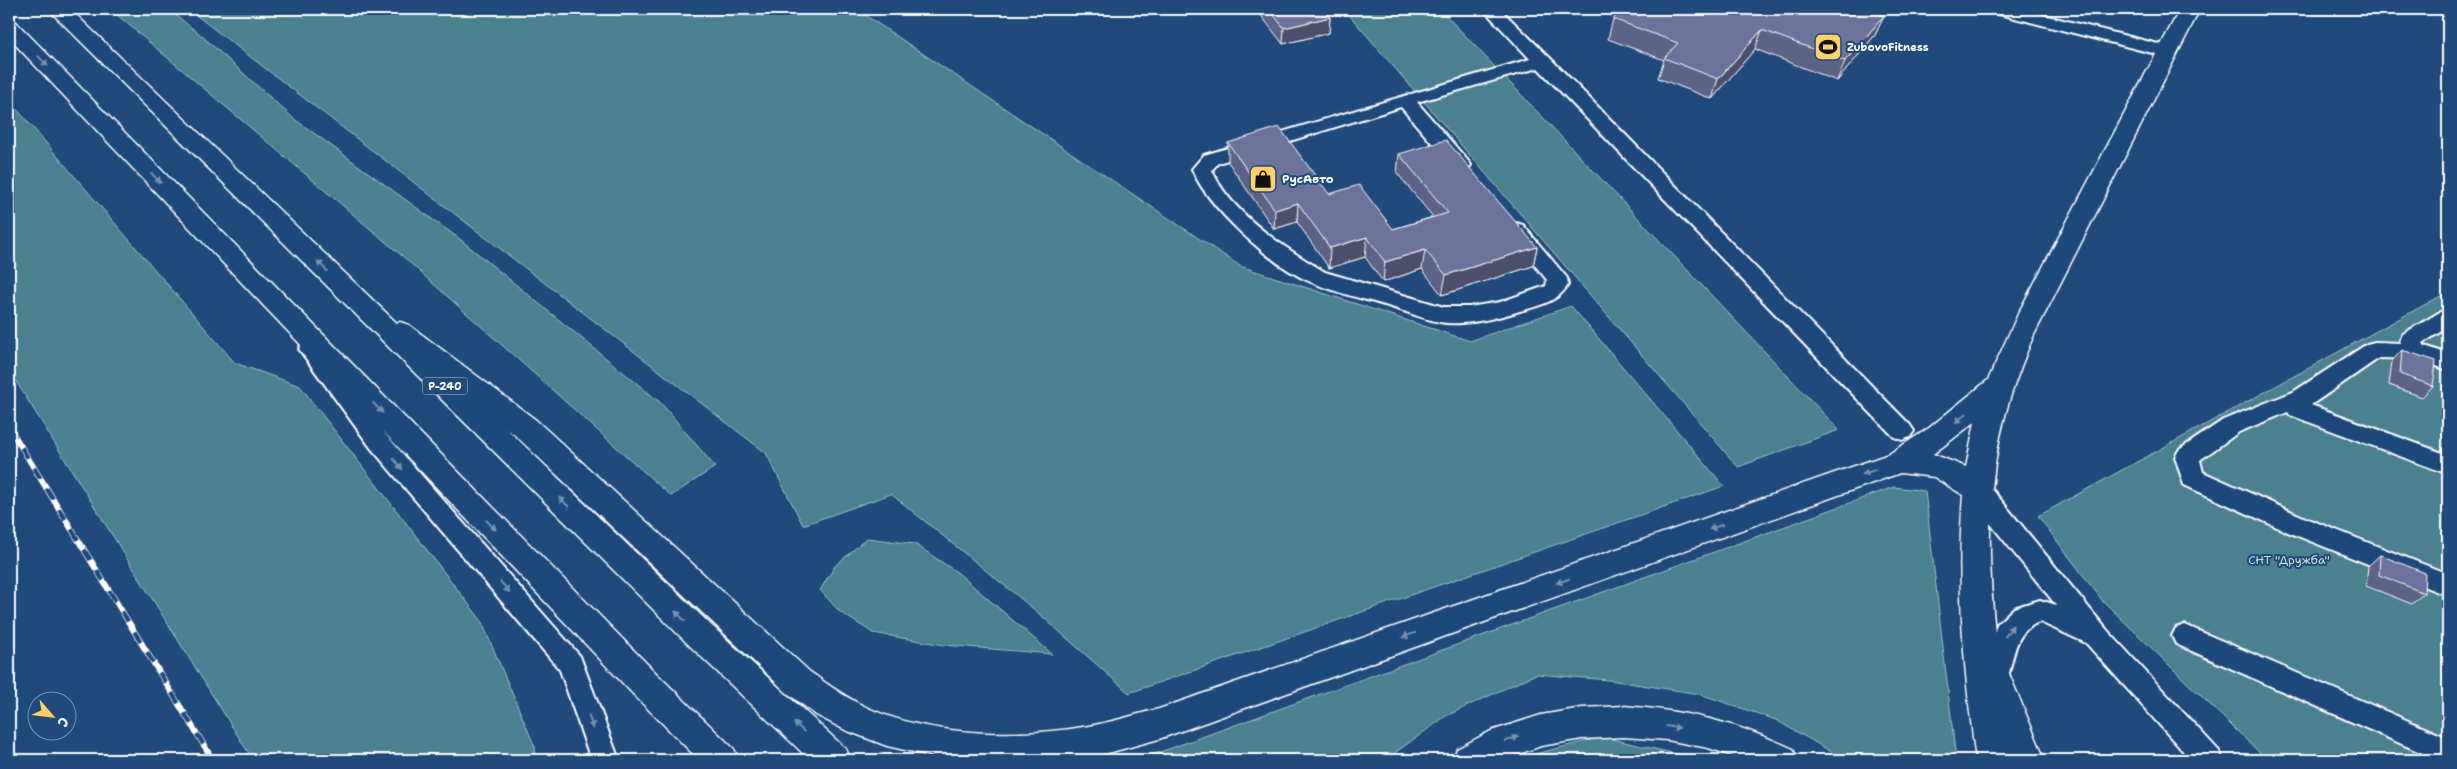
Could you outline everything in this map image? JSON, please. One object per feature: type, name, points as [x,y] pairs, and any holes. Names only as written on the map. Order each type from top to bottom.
[{"type":"main road","name":"Р-240","points":[[58,9],[701,636],[834,760]]},
{"type":"main road","points":[[1993,760],[1977,621],[1978,490],[1984,444],[1998,387],[2044,288],[2190,9]]},
{"type":"main road","points":[[9,26],[722,760]]},
{"type":"main road","points":[[352,295],[526,428],[798,682],[828,704],[872,724],[942,745],[1008,749],[1082,743],[1159,724],[1899,462],[1939,436],[1998,387]]},
{"type":"main road","points":[[1899,462],[1933,464],[1958,475],[1978,490]]},
{"type":"main road","points":[[1977,621],[1994,677],[2028,760]]},
{"type":"main road","points":[[1469,760],[1487,748],[1521,735],[1584,724],[1620,723],[1650,724],[1705,732],[1739,741],[1781,760]]},
{"type":"street","points":[[1491,9],[1902,431]]},
{"type":"street","points":[[2001,9],[2168,52]]},
{"type":"street","points":[[1506,218],[1557,278],[1558,285],[1547,295],[1477,315],[1460,317],[1424,309],[1318,277],[1304,269],[1230,211],[1204,177],[1202,169],[1205,163],[1211,159],[1405,100],[1543,62]]},
{"type":"street","points":[[1405,100],[1475,181]]},
{"type":"street","points":[[274,300],[379,442],[571,664],[605,760]]},
{"type":"street","points":[[2416,351],[2411,340],[2448,317]]},
{"type":"street","points":[[2448,362],[2416,351],[2375,350],[2301,398],[2231,426],[2186,457],[2192,478],[2299,526],[2448,585]]},
{"type":"street","points":[[2301,398],[2298,409],[2448,465]]},
{"type":"street","points":[[1978,490],[2098,638],[2209,760]]},
{"type":"street","points":[[1994,677],[2006,632],[2023,616],[2040,611],[2062,618],[2098,638]]},
{"type":"street","points":[[2185,636],[2448,751]]},
{"type":"green space","points":[[110,9],[168,9],[202,36],[293,118],[461,240],[661,403],[715,467],[671,496],[400,254]]},
{"type":"green space","points":[[188,9],[856,9],[1240,266],[1470,341],[1571,306],[1724,486],[1129,693],[1036,611],[891,494],[803,525],[766,453]]},
{"type":"green space","points":[[1344,9],[1440,9],[1839,430],[1738,467]]},
{"type":"green space","points":[[9,100],[235,363],[300,386],[481,620],[535,747],[536,760],[253,760],[9,370]]},
{"type":"green space","name":"СНТ \"Дружба\"","points":[[2448,292],[2448,760],[2267,760],[2102,600],[2038,516]]},
{"type":"green space","points":[[1894,487],[1925,491],[1956,760],[1843,760],[1776,720],[1700,694],[1609,680],[1536,674],[1446,716],[1385,760],[1138,760]]},
{"type":"green space","points":[[867,538],[915,544],[958,573],[1052,654],[944,645],[873,633],[840,612],[820,590],[835,566]]},
{"type":"green space","points":[[1602,737],[1698,760],[1520,760],[1523,757]]},
{"type":"building","points":[[1269,9],[1323,9],[1330,17],[1284,28]]},
{"type":"building","points":[[1624,9],[1862,9],[1884,16],[1845,61],[1762,30],[1718,79],[1664,58],[1678,43],[1613,19]]},
{"type":"building","points":[[1279,127],[1329,194],[1359,185],[1393,229],[1448,213],[1399,154],[1446,140],[1537,247],[1446,275],[1425,250],[1385,262],[1367,237],[1330,248],[1298,203],[1275,210],[1228,143]]},
{"type":"building","points":[[2402,350],[2436,361],[2433,386],[2400,374]]},
{"type":"building","points":[[2380,555],[2425,573],[2424,593],[2379,575]]},
{"type":"railway","points":[[9,427],[213,760]]},
{"type":"place","name":"ZubovoFitness","points":[[1828,47]]},
{"type":"place","name":"РусАвто","points":[[1263,179]]}]
